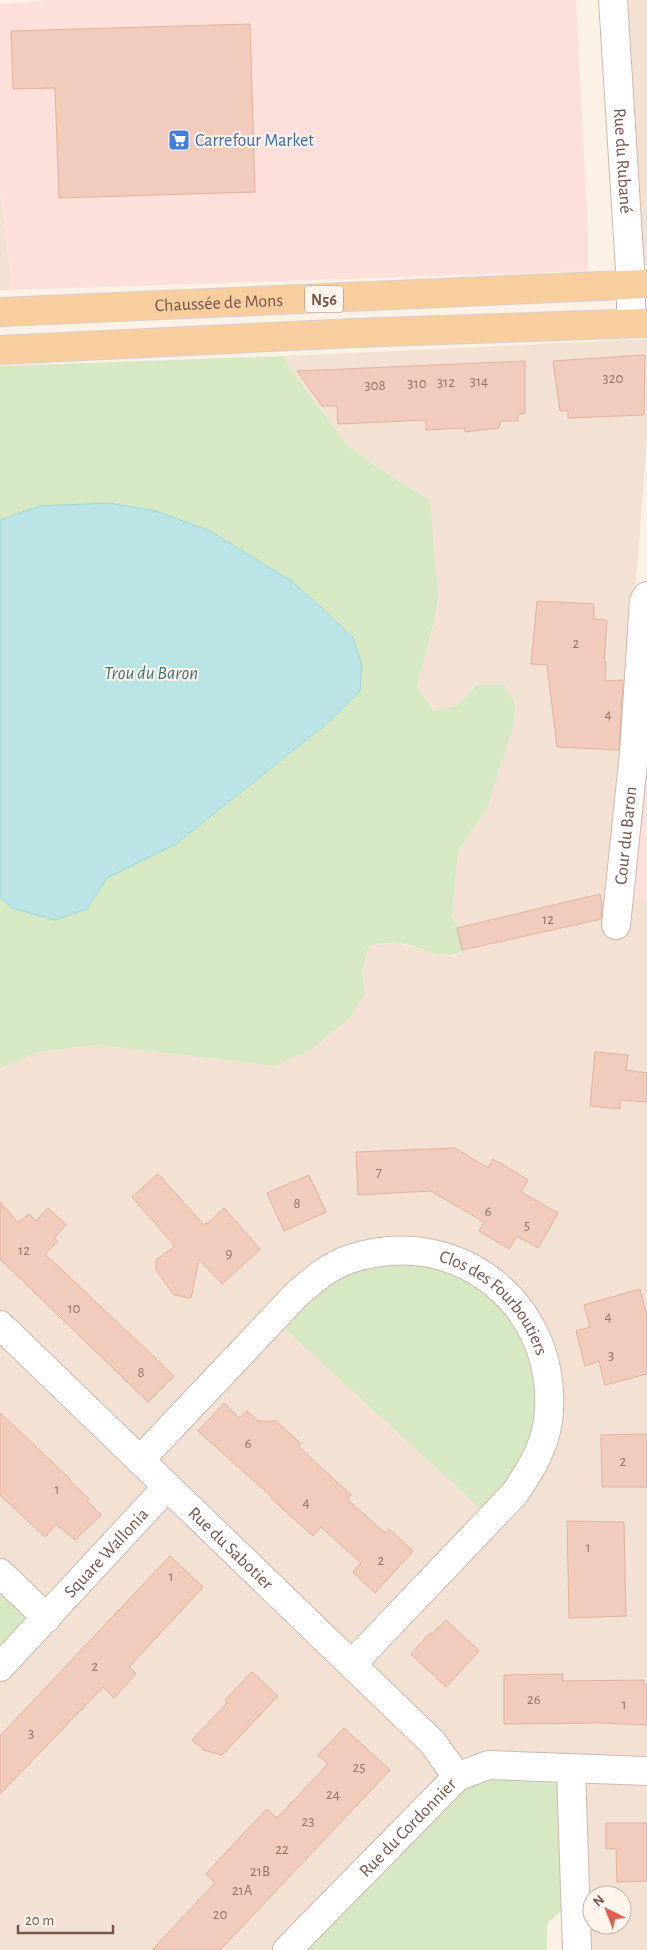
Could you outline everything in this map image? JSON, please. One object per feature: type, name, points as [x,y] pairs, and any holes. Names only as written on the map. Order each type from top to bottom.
[{"type":"main road","name":"Chaussée de Mons","points":[[0,312],[639,284]]},
{"type":"main road","name":"Chaussée de Mons","points":[[0,350],[354,333],[639,323]]},
{"type":"street","name":"Rue du Rubané","points":[[613,0],[639,284],[639,323]]},
{"type":"street","name":"Cour du Baron","points":[[616,925],[634,753],[644,601],[647,596]]},
{"type":"street","name":"Clos des Fourboutiers","points":[[140,1460],[297,1294],[321,1273],[350,1259],[394,1250],[428,1252],[468,1265],[497,1284],[522,1311],[541,1348],[549,1378],[549,1412],[543,1442],[532,1468],[515,1493],[352,1664]]},
{"type":"street","name":"Rue du Sabotier","points":[[0,1324],[433,1743],[457,1777]]},
{"type":"street","name":"Square Wallonia","points":[[0,1667],[167,1486]]},
{"type":"street","points":[[0,1574],[47,1618]]},
{"type":"street","name":"Rue du Cordonnier","points":[[287,1950],[457,1777],[488,1765],[647,1772]]},
{"type":"street","points":[[572,1770],[577,1950]]},
{"type":"shaded area","points":[[52,0],[576,0],[588,233],[588,271],[10,290],[11,277],[0,189],[0,4]]},
{"type":"shaded area","points":[[624,0],[647,0],[647,266],[636,267]]},
{"type":"shaded area","points":[[0,189],[11,277],[10,290],[0,290]]},
{"type":"shaded area","points":[[647,339],[647,439],[636,580],[619,895],[647,902],[647,1950],[577,1950],[571,1770],[287,1950],[0,1950],[0,1068],[38,1052],[97,1045],[274,1066],[365,992],[362,971],[369,945],[397,943],[441,955],[455,956],[465,950],[463,933],[452,917],[458,851],[486,810],[476,685],[457,706],[433,711],[417,686],[434,621],[430,500],[380,469],[348,446],[288,366],[284,356]]},
{"type":"shaded area","points":[[647,653],[647,902],[619,896]]},
{"type":"green space","points":[[284,356],[288,366],[348,446],[380,469],[430,500],[438,597],[434,621],[417,686],[433,711],[457,706],[476,685],[504,685],[515,703],[514,724],[486,810],[458,851],[452,917],[463,933],[465,950],[448,955],[406,944],[369,945],[362,971],[365,992],[350,1018],[309,1051],[274,1066],[97,1045],[38,1052],[0,1068],[0,897],[12,908],[87,909],[107,878],[176,844],[330,721],[360,691],[353,638],[290,580],[39,506],[0,520],[0,366]]},
{"type":"green space","points":[[428,1252],[521,1311],[549,1411],[491,1518],[273,1318],[321,1273]]},
{"type":"green space","points":[[0,1573],[47,1618],[0,1667]]},
{"type":"green space","points":[[571,1770],[575,1898],[547,1924],[547,1950],[287,1950],[457,1777]]},
{"type":"water","name":"Trou du Baron","points":[[109,503],[156,511],[210,531],[290,580],[353,638],[362,666],[360,691],[330,721],[176,844],[107,878],[87,909],[55,920],[12,908],[0,897],[0,520],[39,506]]},
{"type":"building","points":[[250,24],[255,192],[59,198],[55,88],[13,89],[11,31]]},
{"type":"building","points":[[645,355],[644,415],[568,418],[568,411],[560,411],[553,361]]},
{"type":"building","points":[[525,361],[525,413],[518,414],[518,421],[500,421],[499,428],[465,432],[465,428],[426,430],[426,420],[338,424],[337,406],[322,406],[297,371]]},
{"type":"building","points":[[537,601],[594,604],[594,619],[607,620],[604,662],[606,662],[605,681],[623,680],[619,750],[557,747],[547,665],[531,664]]},
{"type":"building","points":[[600,894],[602,904],[601,919],[462,950],[457,928]]},
{"type":"building","points":[[595,1052],[628,1055],[626,1070],[647,1073],[647,1102],[620,1100],[620,1109],[590,1106]]},
{"type":"building","points":[[455,1148],[488,1168],[493,1159],[528,1180],[521,1192],[558,1213],[538,1248],[517,1236],[509,1249],[479,1231],[484,1222],[431,1191],[358,1195],[356,1152]]},
{"type":"building","points":[[158,1174],[204,1225],[224,1208],[260,1249],[222,1284],[199,1259],[191,1298],[174,1295],[156,1270],[156,1260],[175,1246],[132,1197]]},
{"type":"building","points":[[309,1175],[326,1212],[284,1231],[267,1193]]},
{"type":"building","points":[[0,1202],[18,1223],[29,1214],[36,1221],[48,1208],[66,1225],[54,1238],[58,1241],[45,1254],[174,1376],[148,1402],[0,1259]]},
{"type":"building","points":[[640,1289],[647,1316],[647,1374],[605,1385],[599,1361],[585,1366],[576,1331],[590,1327],[584,1305]]},
{"type":"building","points":[[224,1403],[239,1418],[247,1411],[258,1421],[276,1421],[301,1444],[298,1446],[351,1495],[347,1499],[385,1533],[389,1529],[413,1551],[375,1593],[353,1572],[361,1563],[321,1527],[313,1536],[198,1431]]},
{"type":"building","points":[[0,1413],[70,1479],[101,1515],[75,1540],[56,1524],[45,1537],[0,1495]]},
{"type":"building","points":[[647,1434],[647,1487],[602,1487],[601,1435]]},
{"type":"building","points":[[567,1521],[624,1522],[626,1616],[569,1618]]},
{"type":"building","points":[[170,1556],[203,1587],[129,1667],[136,1674],[114,1698],[103,1687],[0,1794],[0,1736]]},
{"type":"building","points":[[446,1620],[479,1651],[446,1687],[411,1654],[430,1633],[432,1634]]},
{"type":"building","points":[[252,1672],[278,1696],[222,1755],[204,1750],[192,1740],[227,1703],[225,1700]]},
{"type":"building","points":[[563,1674],[563,1681],[644,1680],[644,1685],[647,1685],[647,1725],[601,1723],[504,1724],[504,1675]]},
{"type":"building","points":[[344,1728],[390,1770],[220,1950],[152,1950],[215,1883],[206,1874],[241,1836],[267,1809],[277,1818],[328,1764],[318,1755]]},
{"type":"building","points":[[606,1823],[647,1823],[647,1881],[617,1882],[616,1849],[606,1849]]},
{"type":"place","name":"Carrefour Market","points":[[179,140]]}]
